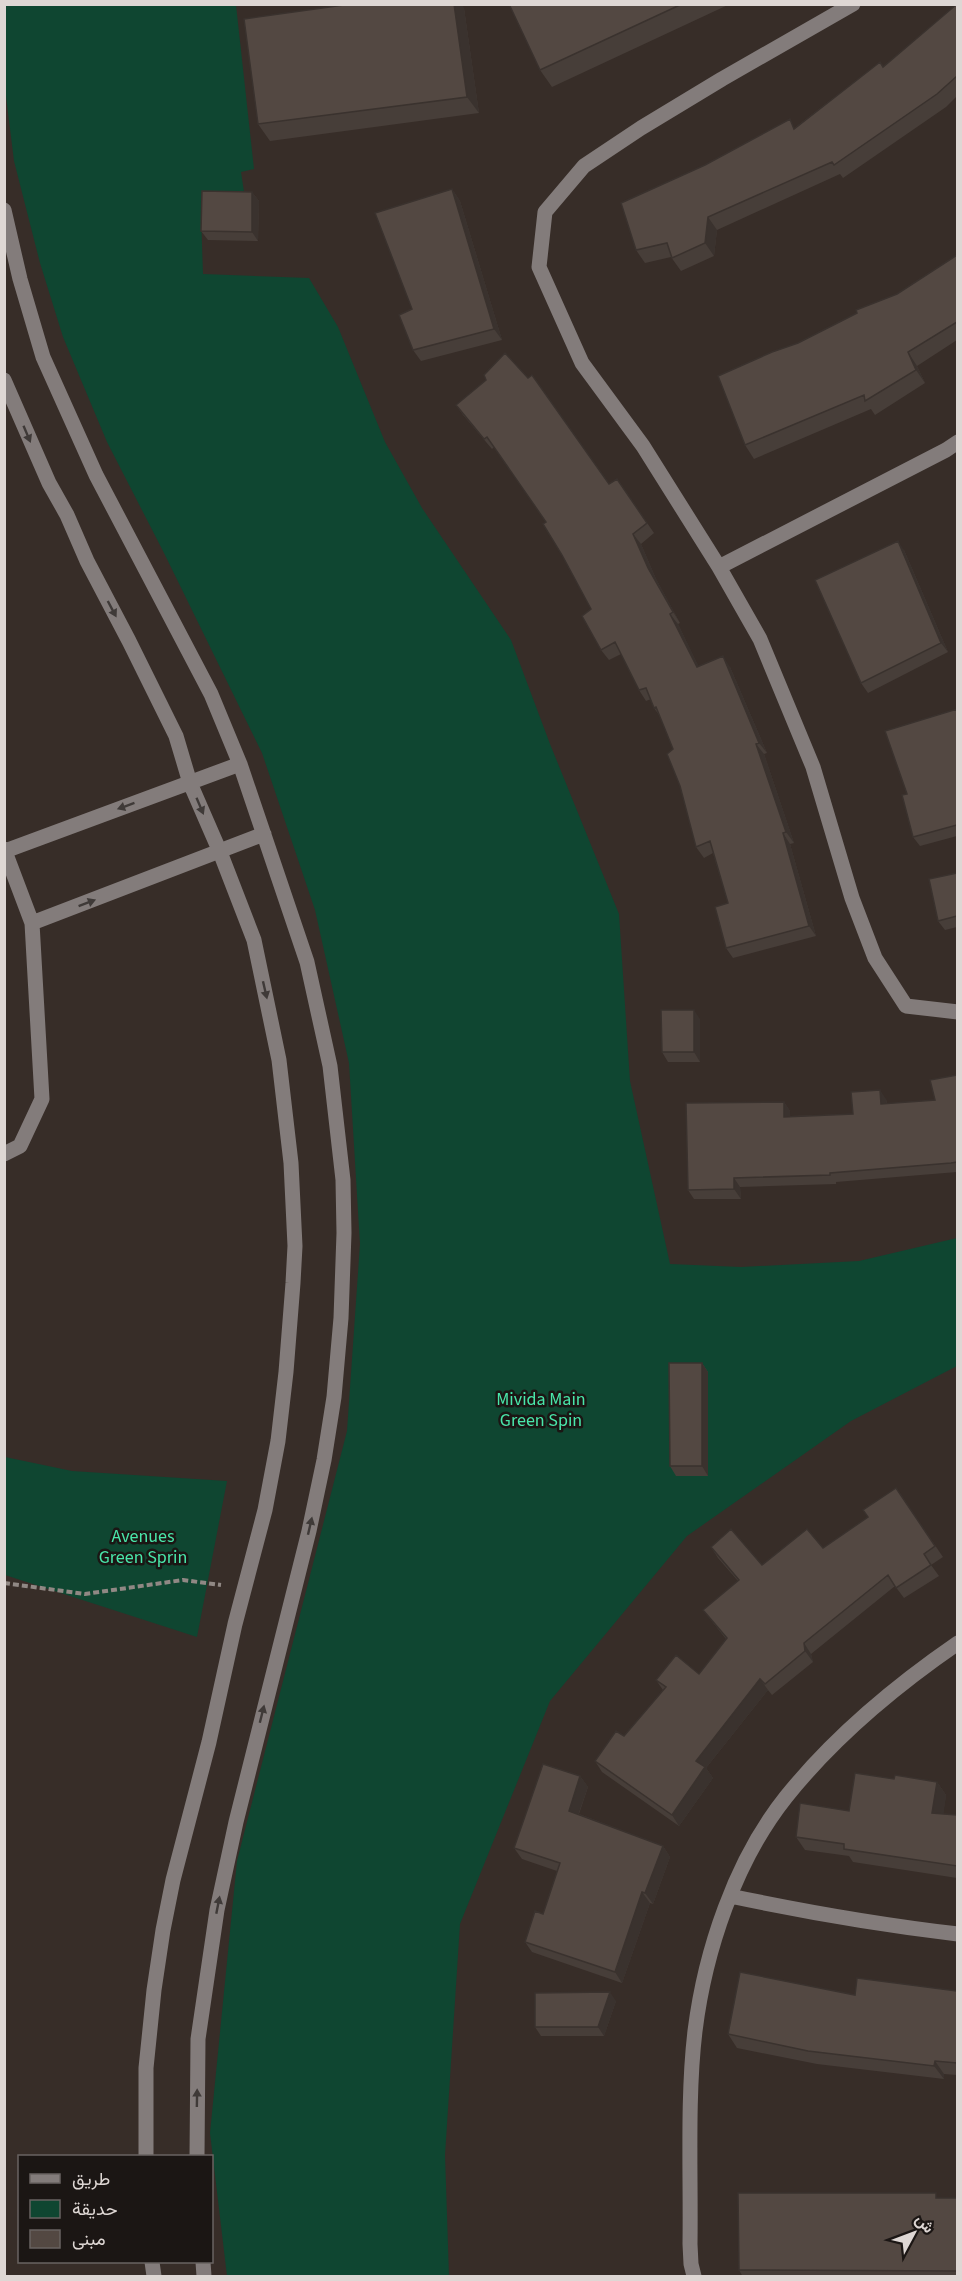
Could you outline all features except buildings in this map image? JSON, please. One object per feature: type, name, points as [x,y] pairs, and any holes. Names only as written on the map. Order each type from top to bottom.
[{"type":"street","points":[[854,4],[712,85],[584,166],[545,212],[539,267],[582,363],[643,446],[719,567],[760,639],[813,767],[852,898],[875,958],[906,1006],[957,1012]]},
{"type":"street","points":[[4,210],[20,279],[43,357],[96,475],[211,694],[240,764],[308,962],[330,1066],[343,1180],[341,1318],[334,1397],[324,1461],[309,1531],[236,1822],[216,1920],[198,2039],[197,2155]]},
{"type":"street","points":[[4,380],[49,483],[176,736],[190,783],[254,940],[279,1060],[291,1163],[294,1220],[293,1283],[279,1429],[265,1510],[235,1624],[163,1930],[146,2068],[146,2155]]},
{"type":"street","points":[[719,567],[946,450],[957,442]]},
{"type":"street","points":[[4,1154],[20,1146],[42,1099],[32,923],[5,850],[240,764]]},
{"type":"street","points":[[32,923],[264,834]]},
{"type":"street","points":[[694,2277],[690,2244],[692,2079],[695,2032],[714,1940],[730,1896],[765,1829],[786,1798],[825,1753],[886,1696],[957,1643]]},
{"type":"street","points":[[730,1896],[840,1918],[957,1934]]},
{"type":"path","points":[[4,1583],[85,1594],[183,1580],[246,1588]]},
{"type":"green space","name":"Mivida Main Green Spin","points":[[4,5],[236,5],[254,169],[241,172],[246,205],[201,215],[203,274],[309,278],[338,327],[385,442],[422,508],[511,640],[550,744],[619,914],[630,1081],[670,1264],[741,1267],[859,1261],[957,1238],[957,1366],[851,1421],[687,1536],[550,1701],[460,1924],[445,2155],[449,2276],[227,2276],[210,2133],[237,1861],[347,1431],[360,1244],[349,1063],[315,910],[262,753],[107,442],[63,337],[40,263],[14,161],[4,80]]},
{"type":"green space","name":"Avenues Green Sprin","points":[[5,1457],[72,1471],[227,1481],[197,1637],[5,1575]]}]
